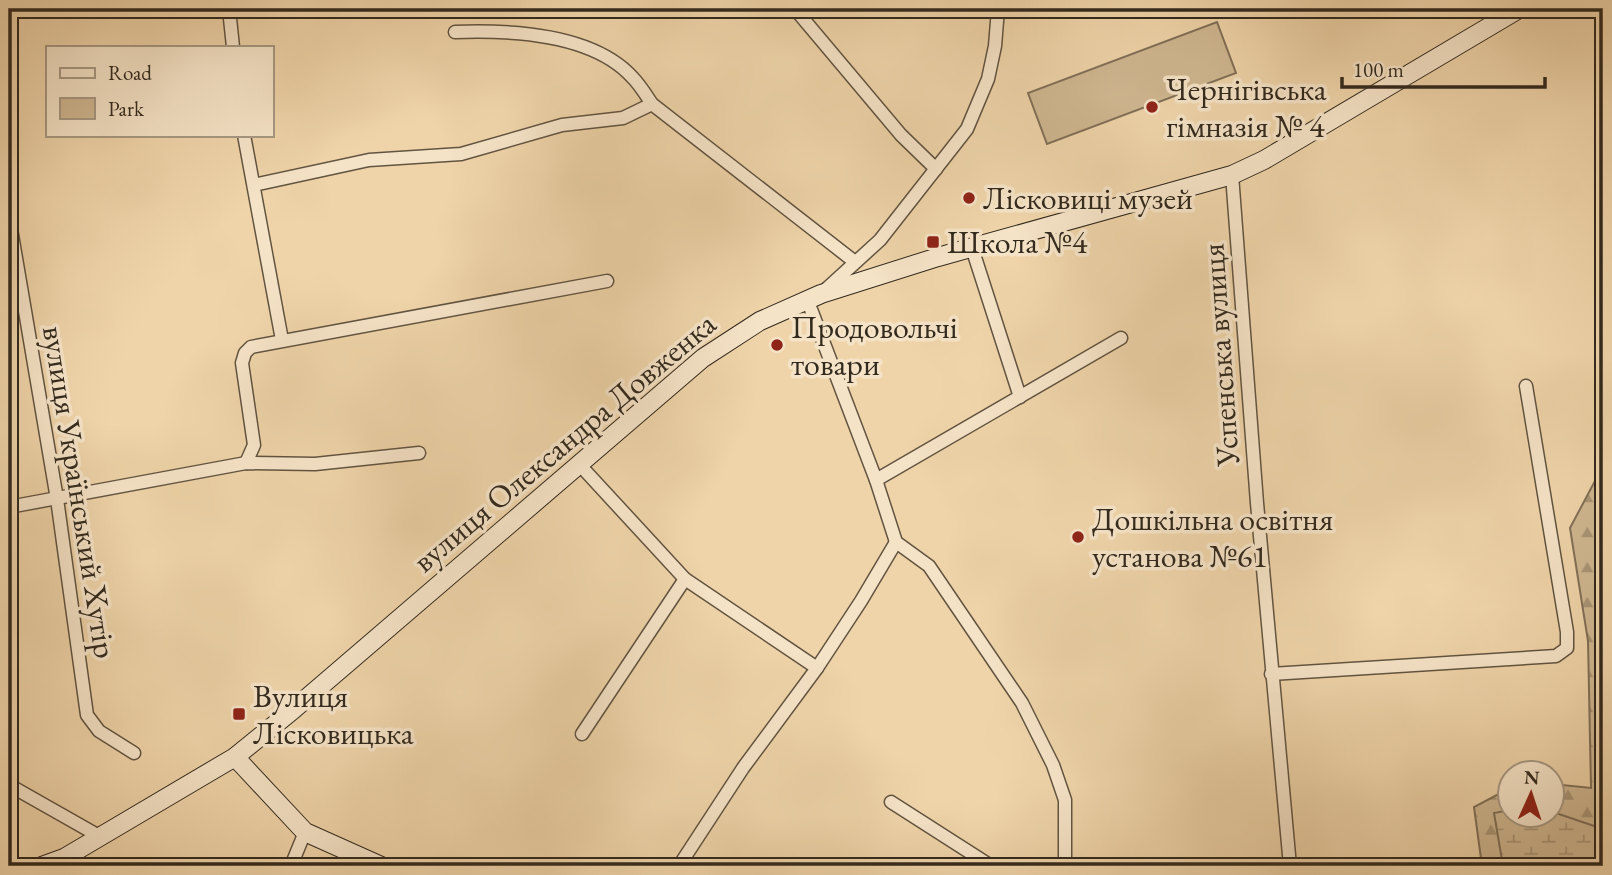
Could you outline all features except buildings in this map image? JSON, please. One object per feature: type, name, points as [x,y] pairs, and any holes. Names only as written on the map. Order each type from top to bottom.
[{"type":"main road","name":"вулиця Олександра Довженка","points":[[42,866],[64,858],[235,757],[703,358],[760,321],[814,297],[972,248],[1232,175],[1264,160],[1519,9]]},
{"type":"main road","points":[[235,757],[304,832],[381,866]]},
{"type":"street","points":[[229,9],[233,46]]},
{"type":"street","points":[[795,9],[901,135],[936,169]]},
{"type":"street","points":[[998,9],[995,46],[988,79],[967,129],[880,240],[814,297],[895,542],[929,566],[1022,703],[1054,765],[1065,800],[1065,866]]},
{"type":"street","points":[[455,32],[522,33],[576,44],[608,58],[632,76],[652,104],[855,262]]},
{"type":"street","points":[[254,185],[369,160],[461,154],[562,125],[623,118],[652,104]]},
{"type":"street","points":[[244,136],[282,340]]},
{"type":"street","name":"Успенська вулиця","points":[[1232,175],[1271,674],[1290,866]]},
{"type":"street","name":"вулиця Український Хутір","points":[[9,217],[57,499],[87,715],[99,731],[134,753]]},
{"type":"street","points":[[972,248],[1020,397]]},
{"type":"street","points":[[246,463],[254,445],[242,363],[245,353],[251,347],[607,281]]},
{"type":"street","points":[[876,480],[1121,338]]},
{"type":"street","points":[[1271,674],[1556,656],[1567,648],[1567,632],[1526,386]]},
{"type":"street","points":[[9,507],[246,463],[314,464],[419,453]]},
{"type":"street","points":[[579,464],[685,579],[817,667]]},
{"type":"street","points":[[679,866],[743,768],[817,667],[861,601],[895,542]]},
{"type":"street","points":[[582,734],[685,579]]},
{"type":"street","points":[[9,785],[99,836]]},
{"type":"street","points":[[891,802],[991,866]]},
{"type":"street","points":[[291,866],[304,832]]},
{"type":"green space","points":[[1217,22],[1236,73],[1047,144],[1028,93]]},
{"type":"green space","points":[[1596,479],[1603,490],[1603,866],[1482,866],[1474,807],[1496,795],[1496,830],[1566,830],[1566,785],[1591,788],[1588,641],[1570,528]]},
{"type":"green space","points":[[1566,816],[1603,829],[1603,866],[1503,866],[1497,830],[1566,830]]},
{"type":"place","name":"Чернігівська гімназія № 4","points":[[1152,107]]},
{"type":"place","name":"Лісковиці музей","points":[[969,198]]},
{"type":"place","name":"Школа №4","points":[[933,242]]},
{"type":"place","name":"Продовольчі товари","points":[[777,345]]},
{"type":"place","name":"Дошкільна освітня установа №61","points":[[1078,537]]},
{"type":"place","name":"Вулиця Лісковицька","points":[[239,714]]}]
